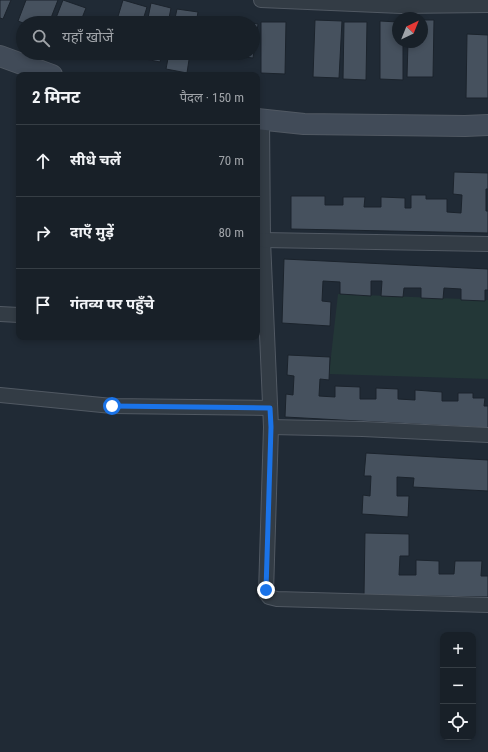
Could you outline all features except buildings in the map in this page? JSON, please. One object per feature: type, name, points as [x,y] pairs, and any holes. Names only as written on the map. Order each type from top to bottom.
[{"type":"street","points":[[267,0],[401,6],[488,5]]},
{"type":"street","points":[[0,58],[40,72]]},
{"type":"street","points":[[488,125],[304,124],[260,119],[263,240],[261,323],[271,427],[266,593],[269,597],[277,600],[488,605]]},
{"type":"street","points":[[263,240],[488,244]]},
{"type":"street","points":[[0,314],[16,315]]},
{"type":"street","points":[[0,395],[112,406],[270,408]]},
{"type":"street","points":[[271,427],[363,429],[488,435]]},
{"type":"green space","points":[[338,294],[488,300],[488,379],[329,374]]},
{"type":"route","points":[[112,406],[270,408],[271,427],[266,590]]}]
